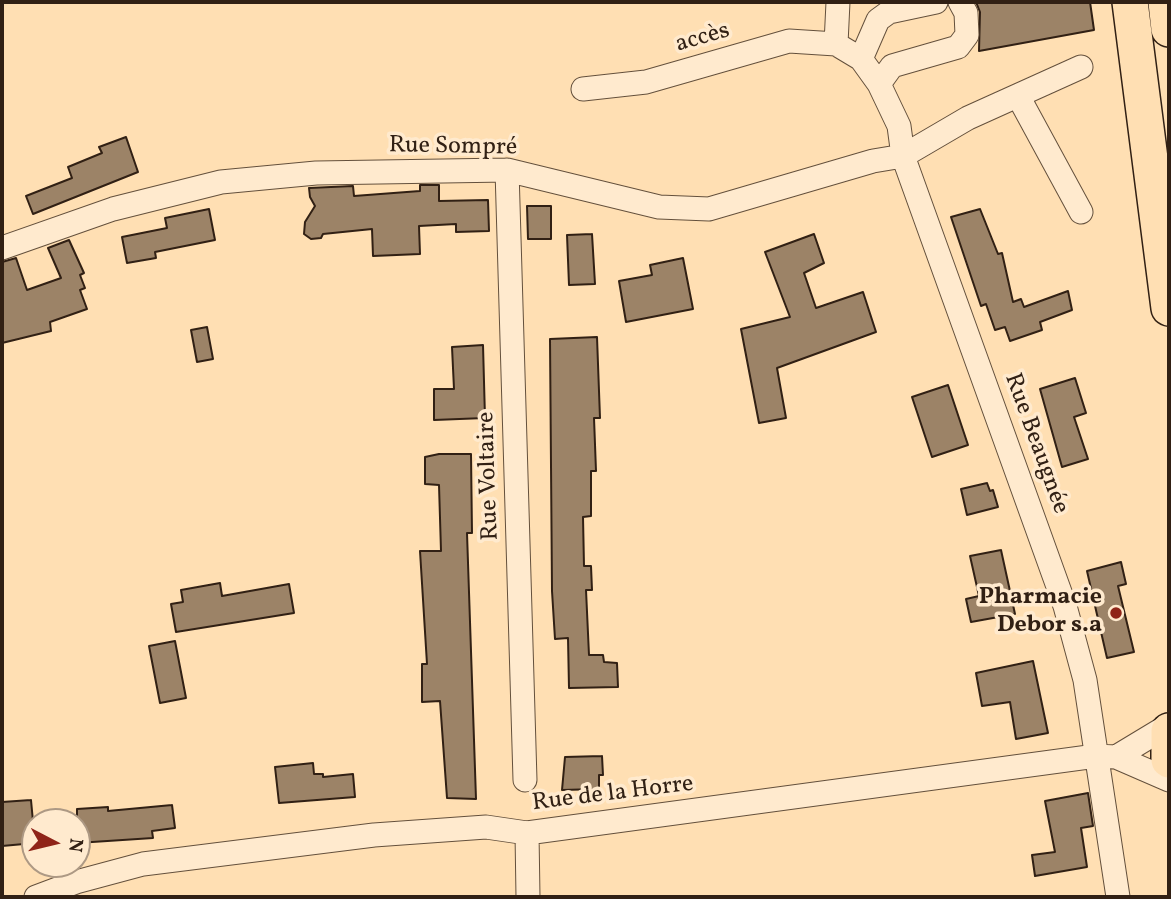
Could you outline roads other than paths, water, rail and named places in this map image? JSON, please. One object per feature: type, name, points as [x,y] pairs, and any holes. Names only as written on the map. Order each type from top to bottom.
[{"type":"highway","points":[[1130,2],[1169,307]]},
{"type":"highway","points":[[1166,2],[1169,29]]},
{"type":"highway","points":[[1169,731],[1169,761]]},
{"type":"street","points":[[838,2],[836,44],[861,59],[868,37],[878,20],[890,12],[936,2]]},
{"type":"street","points":[[879,84],[892,66],[958,47],[967,35],[966,13],[960,2]]},
{"type":"street","name":"accès","points":[[583,89],[646,82],[789,41],[836,44]]},
{"type":"street","name":"Rue Beaugnée","points":[[861,59],[879,84],[899,126],[903,156],[1065,606],[1106,757],[1118,897]]},
{"type":"street","name":"Rue Sompré","points":[[2,248],[113,209],[221,182],[316,173],[507,170],[659,207],[709,209],[873,161],[903,156],[968,118],[1081,67]]},
{"type":"street","points":[[1018,96],[1081,212]]},
{"type":"street","name":"Rue Voltaire","points":[[507,170],[525,780]]},
{"type":"street","points":[[1106,757],[1169,724]]},
{"type":"street","points":[[1106,757],[1169,780]]},
{"type":"street","name":"Rue de la Horre","points":[[36,897],[76,882],[156,862],[374,835],[486,827],[527,833],[1106,757]]},
{"type":"street","points":[[527,833],[528,897]]},
{"type":"place","name":"Pharmacie Debor s.a","points":[[1116,613]]}]
